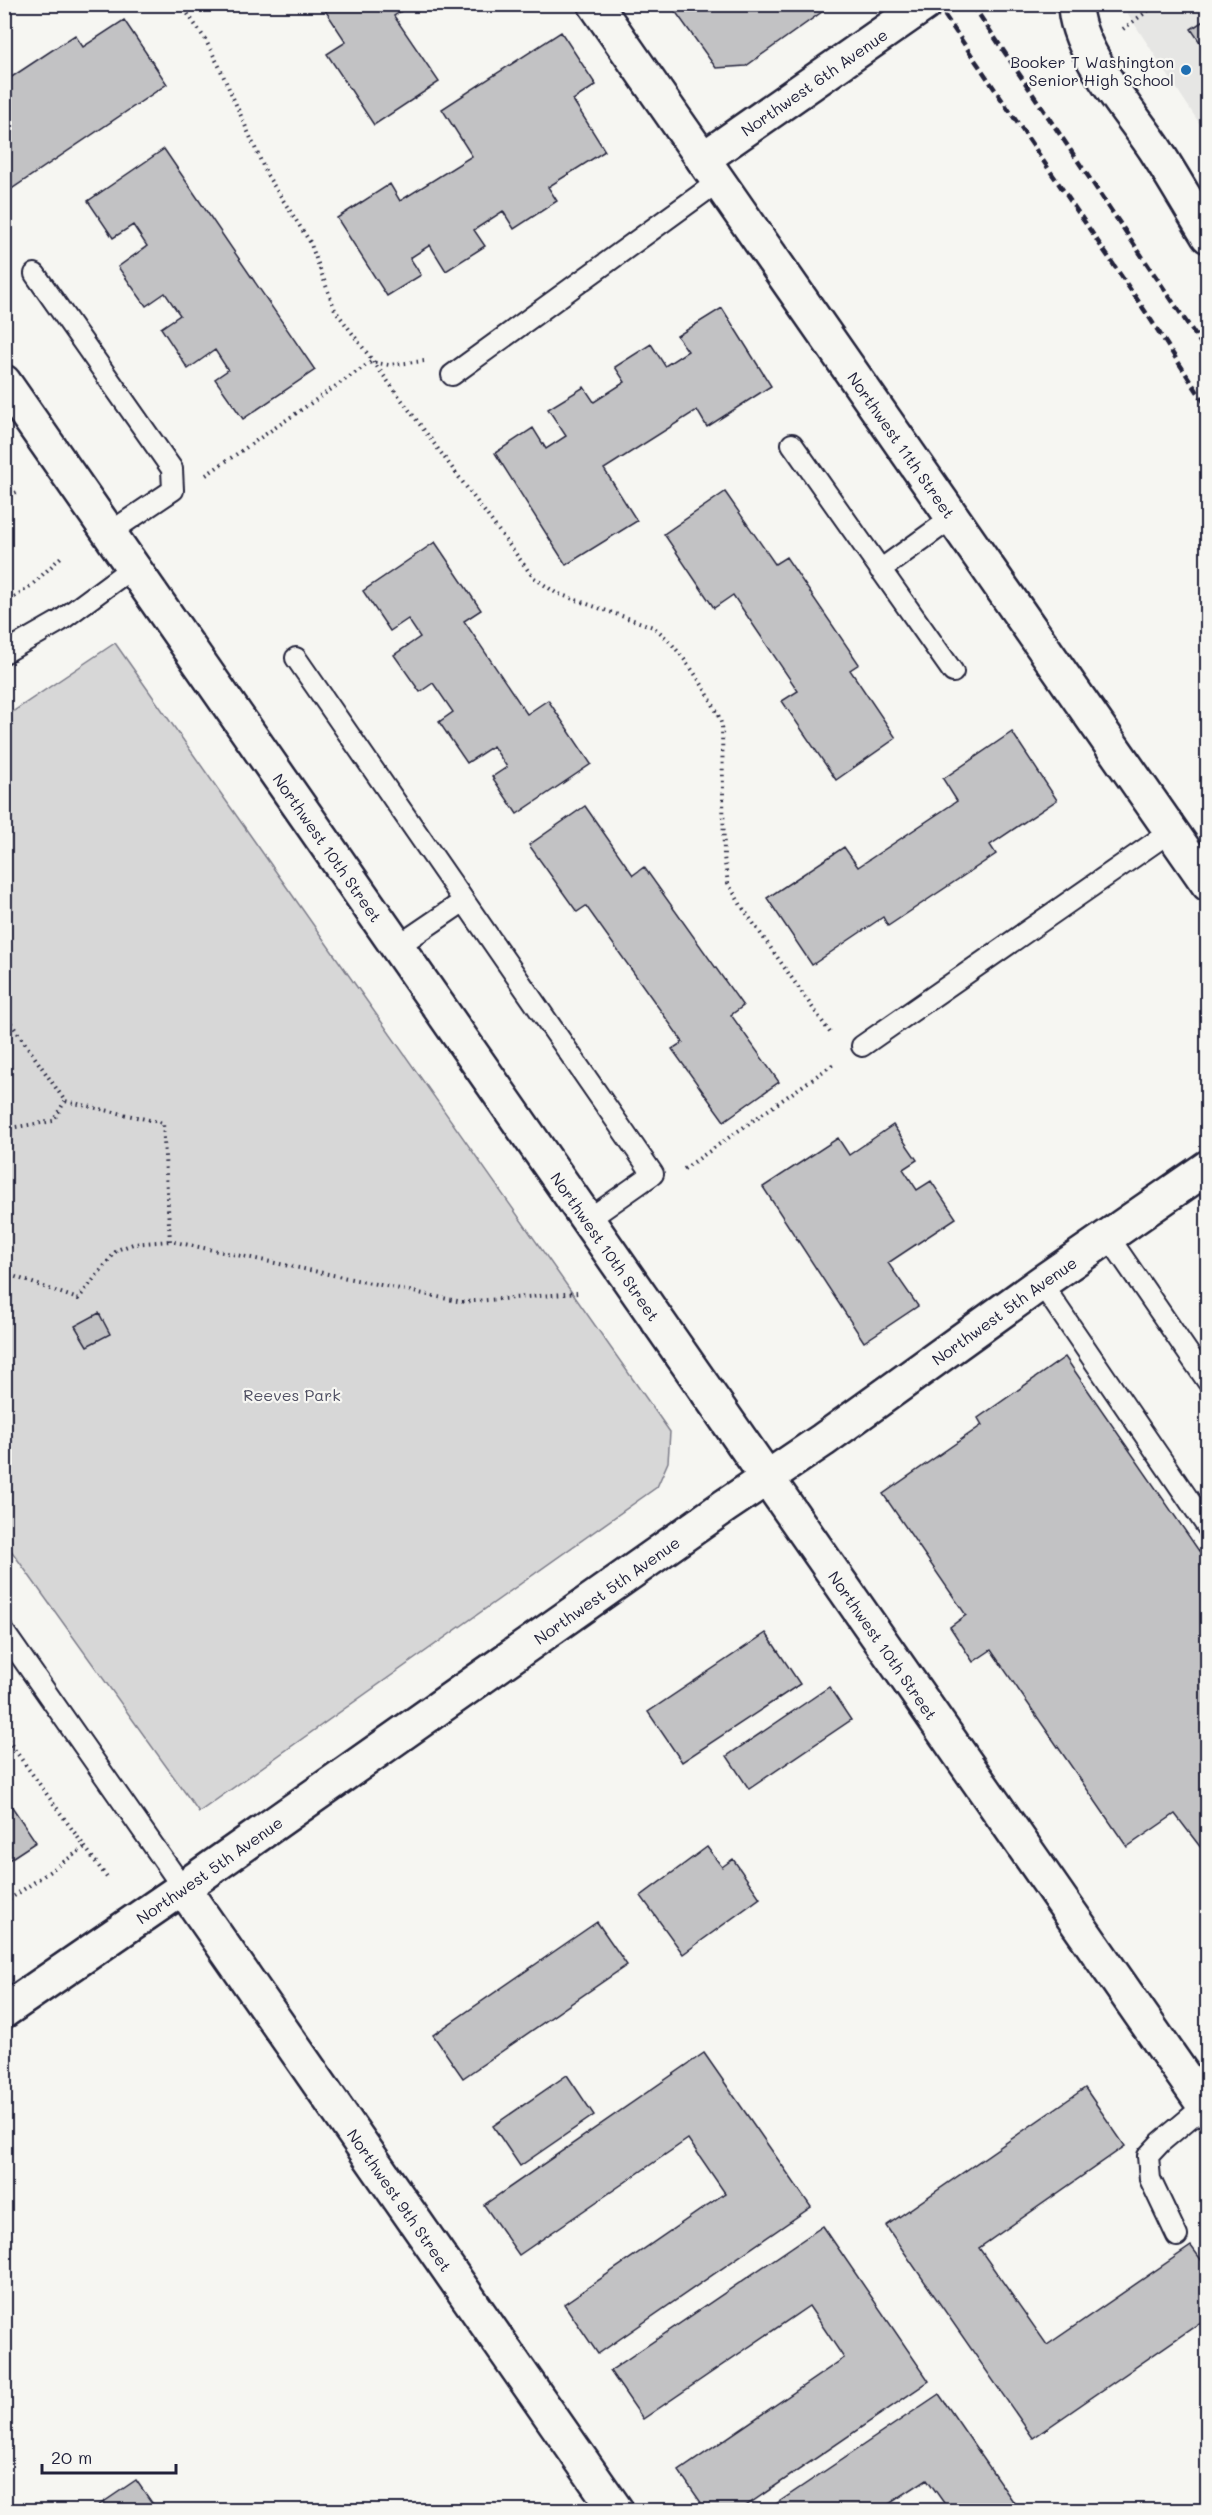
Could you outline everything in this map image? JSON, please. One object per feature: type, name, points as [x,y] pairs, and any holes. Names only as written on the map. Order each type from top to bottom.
[{"type":"street","name":"Northwest 11th Street","points":[[595,4],[1208,884]]},
{"type":"street","name":"Northwest 6th Avenue","points":[[711,170],[925,4]]},
{"type":"street","points":[[1075,4],[1078,24],[1092,57],[1155,150],[1208,236]]},
{"type":"street","name":"Northwest 10th Street","points":[[4,382],[589,1219],[1206,2109]]},
{"type":"street","name":"Northwest 5th Avenue","points":[[4,2011],[183,1888],[1208,1167]]},
{"type":"street","name":"Northwest 9th Street","points":[[183,1888],[616,2511]]},
{"type":"lane","points":[[452,375],[711,170]]},
{"type":"lane","points":[[35,274],[172,469],[173,490],[109,533]]},
{"type":"lane","points":[[792,444],[953,672]]},
{"type":"lane","points":[[880,570],[952,518]]},
{"type":"lane","points":[[4,653],[60,621],[133,567]]},
{"type":"lane","points":[[296,657],[653,1174],[589,1219]]},
{"type":"lane","points":[[862,1046],[1171,831]]},
{"type":"lane","points":[[398,946],[464,901]]},
{"type":"lane","points":[[1108,1236],[1208,1382]]},
{"type":"lane","points":[[1041,1283],[1208,1528]]},
{"type":"lane","points":[[4,1632],[183,1888]]},
{"type":"lane","points":[[1176,2236],[1149,2179],[1148,2156],[1161,2142],[1206,2109]]},
{"type":"path","points":[[181,4],[205,39],[219,66],[263,167],[310,242],[335,310],[371,362],[537,582],[556,593],[653,627],[670,642],[716,707],[722,727],[724,857],[728,883],[742,907],[833,1036]]},
{"type":"path","points":[[1117,33],[1158,4]]},
{"type":"path","points":[[199,479],[225,464],[371,362],[389,365],[437,360],[452,375]]},
{"type":"path","points":[[4,497],[20,491]]},
{"type":"path","points":[[4,604],[32,585],[63,555]]},
{"type":"path","points":[[4,1013],[65,1101],[163,1123],[170,1241]]},
{"type":"path","points":[[682,1170],[837,1062]]},
{"type":"path","points":[[4,1129],[53,1121],[65,1101]]},
{"type":"path","points":[[4,1273],[78,1299],[117,1250],[133,1244],[170,1241],[462,1302],[578,1293]]},
{"type":"path","points":[[4,1734],[108,1880]]},
{"type":"path","points":[[4,1903],[85,1847]]},
{"type":"shaded area","name":"Booker T Washington Senior High School","points":[[1122,5],[1207,5],[1207,135]]},
{"type":"green space","name":"Reeves Park","points":[[115,643],[670,1432],[668,1462],[657,1487],[199,1812],[5,1542],[5,717]]},
{"type":"building","points":[[321,4],[400,4],[403,10],[394,16],[439,82],[374,125],[327,54],[346,42]]},
{"type":"building","points":[[670,4],[833,4],[746,66],[716,68]]},
{"type":"building","points":[[1208,18],[1208,54],[1191,29]]},
{"type":"building","points":[[124,20],[167,84],[4,194],[4,82],[75,35],[83,47]]},
{"type":"building","points":[[561,32],[596,85],[573,100],[605,151],[548,187],[557,201],[514,229],[503,211],[474,230],[485,246],[446,271],[430,245],[410,258],[421,275],[387,296],[337,218],[390,184],[400,201],[472,156],[442,109]]},
{"type":"building","points":[[164,149],[315,370],[243,419],[215,379],[228,370],[215,350],[188,369],[161,328],[180,315],[165,293],[146,306],[118,267],[147,246],[133,225],[113,238],[88,201]]},
{"type":"building","points":[[722,308],[771,386],[707,427],[697,410],[604,469],[637,521],[566,565],[495,453],[533,428],[546,449],[566,436],[548,409],[584,387],[594,402],[625,382],[615,367],[651,344],[665,366],[688,351],[677,336]]},
{"type":"building","points":[[725,492],[775,564],[786,557],[859,664],[850,670],[896,738],[836,780],[782,701],[798,691],[733,595],[714,608],[664,534]]},
{"type":"building","points":[[435,542],[481,610],[464,621],[527,714],[548,700],[591,764],[517,814],[492,777],[507,767],[493,746],[467,763],[439,722],[453,712],[433,683],[420,692],[394,655],[420,637],[408,619],[390,631],[363,591]]},
{"type":"building","points":[[1012,732],[1057,800],[990,845],[996,854],[888,926],[883,917],[812,965],[767,898],[844,847],[858,867],[957,801],[943,779]]},
{"type":"building","points":[[585,806],[633,875],[644,867],[743,1006],[731,1015],[779,1082],[724,1121],[672,1049],[683,1042],[586,906],[577,912],[529,845]]},
{"type":"building","points":[[893,1125],[917,1160],[903,1169],[917,1190],[931,1181],[956,1218],[888,1263],[918,1306],[864,1342],[763,1187],[838,1138],[849,1155]]},
{"type":"building","points":[[99,1313],[110,1334],[87,1346],[75,1326]]},
{"type":"building","points":[[1065,1357],[1208,1564],[1208,1857],[1175,1814],[1127,1847],[991,1650],[973,1662],[950,1627],[966,1615],[883,1494],[982,1425],[978,1418]]},
{"type":"building","points":[[766,1633],[800,1684],[682,1762],[648,1712]]},
{"type":"building","points":[[829,1687],[851,1720],[749,1789],[727,1756]]},
{"type":"building","points":[[6,1798],[36,1842],[4,1863],[4,1799]]},
{"type":"building","points":[[707,1847],[722,1867],[733,1859],[760,1898],[683,1954],[641,1896]]},
{"type":"building","points":[[597,1922],[627,1965],[463,2078],[433,2035]]},
{"type":"building","points":[[704,2053],[811,2207],[598,2354],[564,2304],[725,2193],[688,2139],[519,2255],[484,2205]]},
{"type":"building","points":[[567,2075],[594,2115],[520,2166],[493,2126]]},
{"type":"building","points":[[1085,2088],[1125,2146],[979,2248],[1047,2345],[1191,2246],[1208,2269],[1208,2317],[1033,2438],[886,2226]]},
{"type":"building","points":[[823,2226],[929,2381],[740,2510],[706,2510],[679,2471],[844,2358],[809,2306],[643,2419],[610,2371]]},
{"type":"building","points":[[939,2394],[1019,2510],[949,2510],[927,2479],[880,2510],[767,2510]]},
{"type":"building","points":[[136,2480],[157,2510],[92,2510]]},
{"type":"railway","points":[[937,4],[1208,408]]},
{"type":"railway","points":[[972,4],[1208,354]]},
{"type":"place","name":"Booker T Washington Senior High School","points":[[1186,70]]}]
